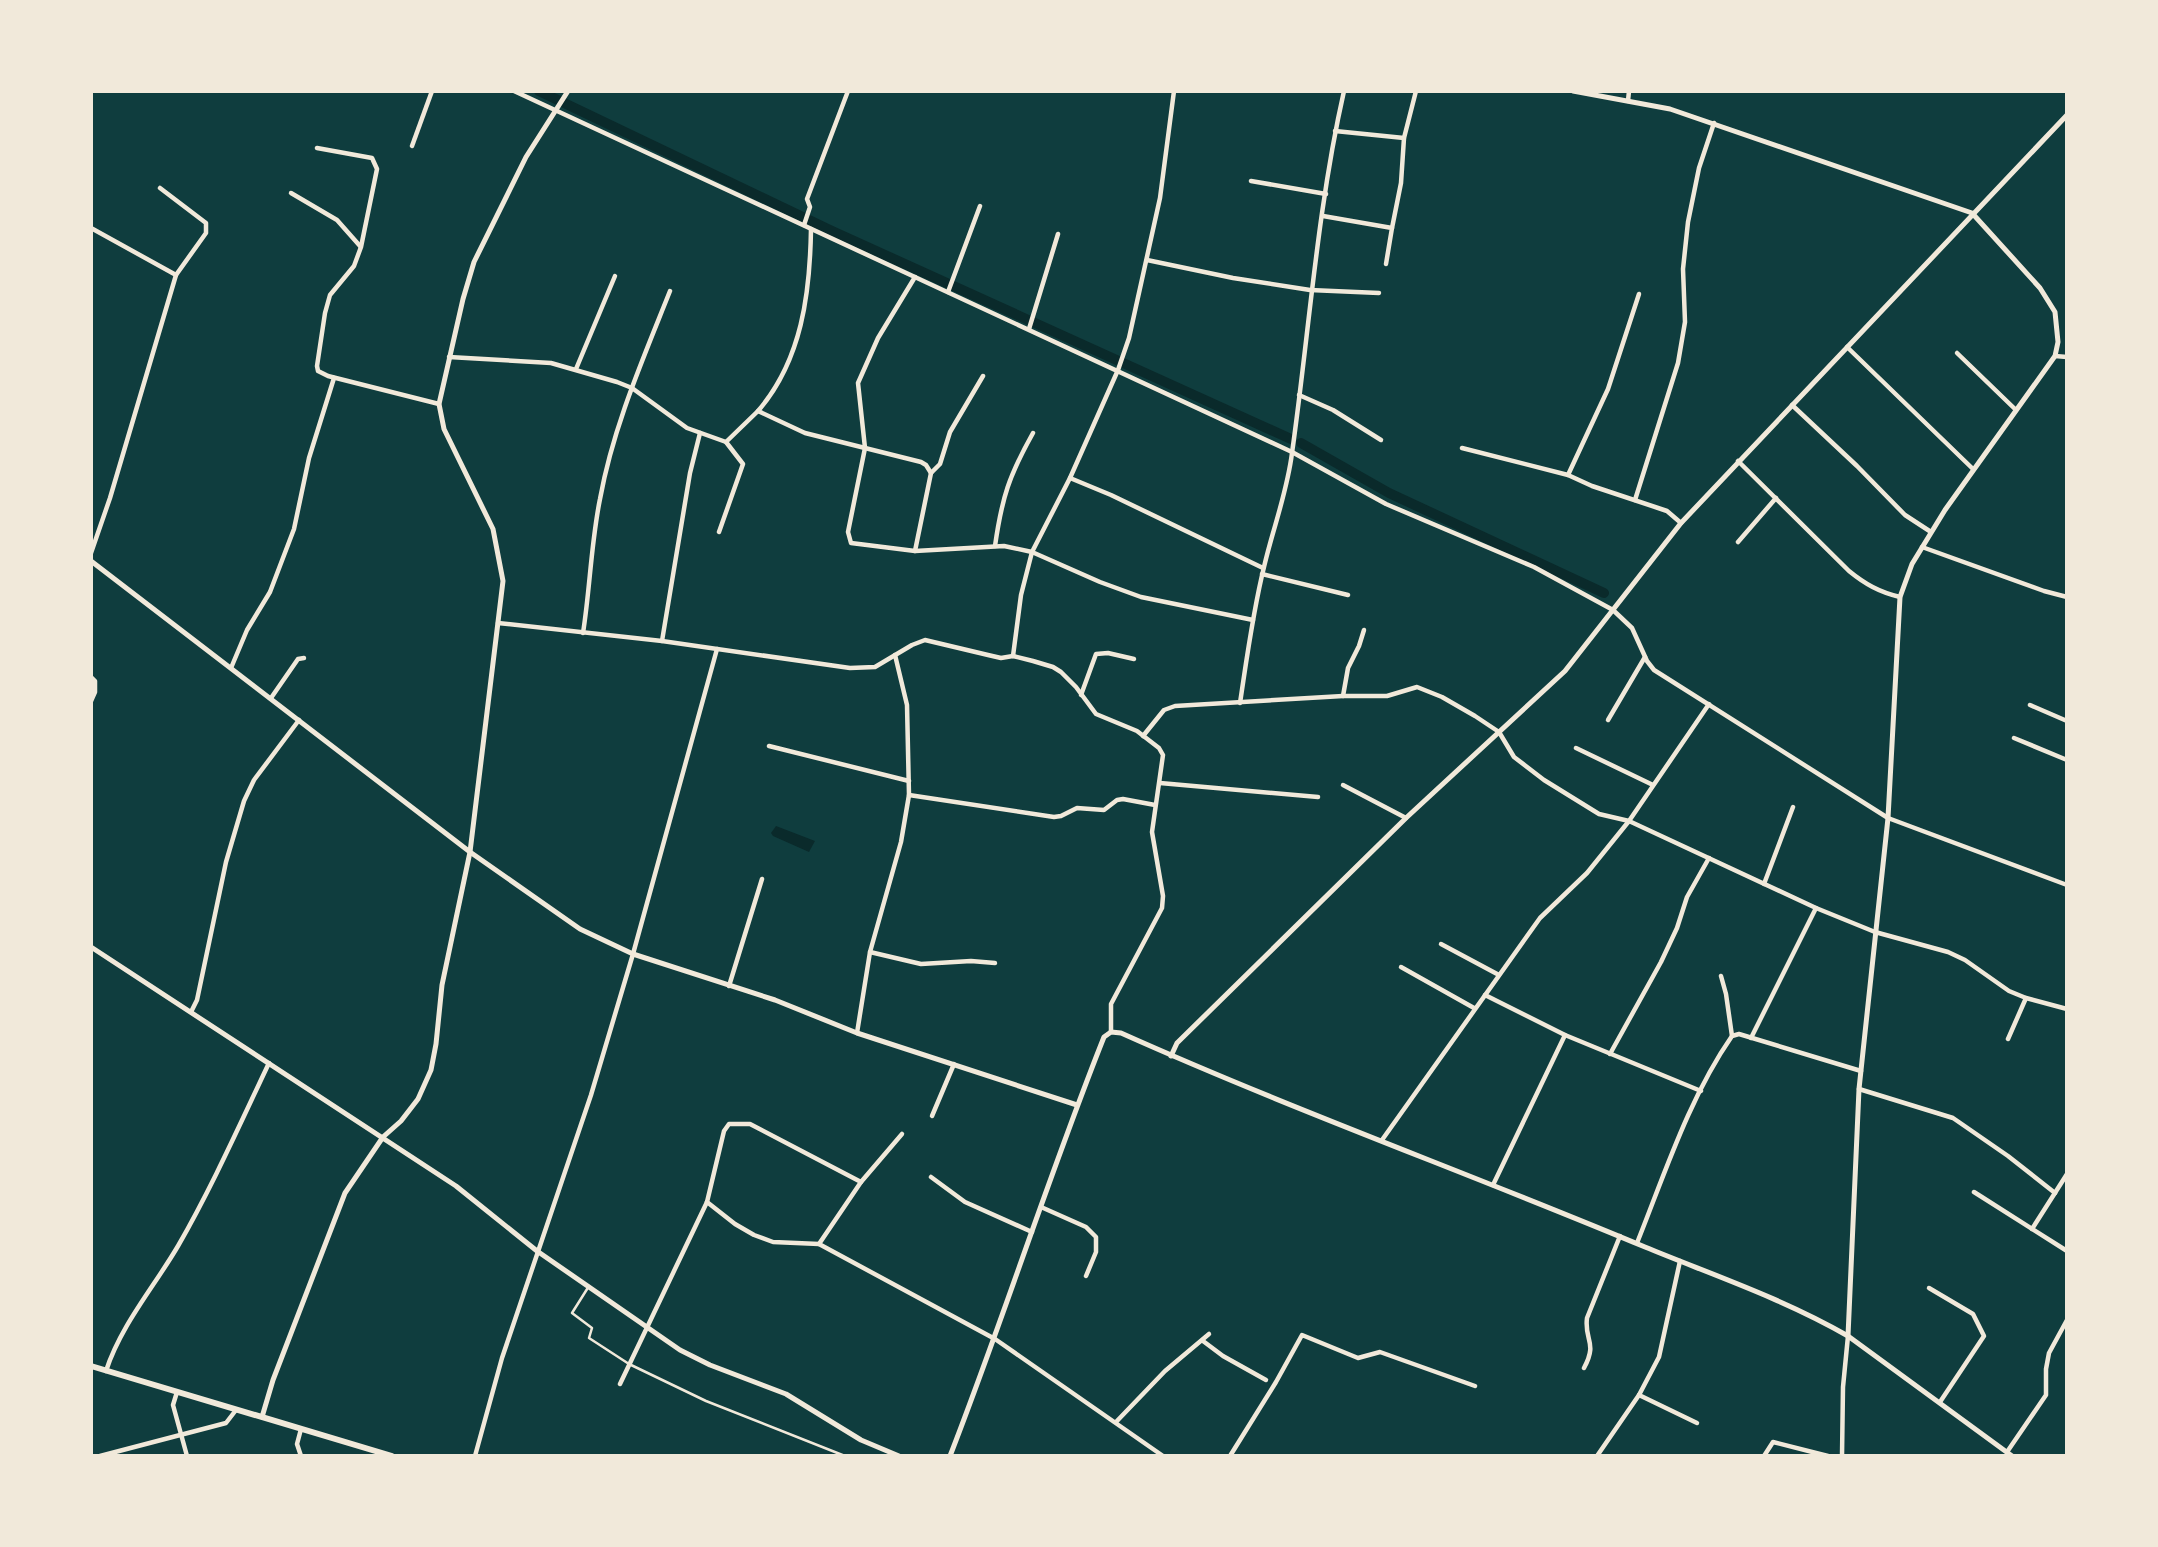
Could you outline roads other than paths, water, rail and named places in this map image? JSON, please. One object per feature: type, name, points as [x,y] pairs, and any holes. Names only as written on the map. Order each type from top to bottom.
[{"type":"main road","points":[[91,1366],[392,1456]]},
{"type":"street","points":[[412,146],[432,91]]},
{"type":"street","points":[[514,91],[1118,367],[1292,452],[1385,504],[1534,567],[1613,610],[1632,628],[1654,670],[1888,818],[2067,885]]},
{"type":"street","points":[[805,222],[810,207],[807,199],[848,91]]},
{"type":"street","points":[[1013,656],[1021,595],[1032,552],[1070,478],[1124,355],[1160,198],[1174,91]]},
{"type":"street","points":[[1240,703],[1263,571],[1285,494],[1295,434],[1310,290],[1335,131],[1344,91]]},
{"type":"street","points":[[1385,264],[1401,183],[1404,138],[1416,91]]},
{"type":"street","points":[[1573,91],[1670,109],[1972,213],[2040,288],[2055,312],[2058,326],[2055,356],[1931,532],[1908,572],[1900,597],[1888,818],[1859,1089],[1848,1336],[1843,1387],[1842,1456]]},
{"type":"street","points":[[1628,101],[1629,91]]},
{"type":"street","points":[[262,1417],[272,1380],[345,1193],[383,1137],[401,1121],[418,1099],[430,1070],[436,1044],[442,985],[470,852],[503,581],[499,550],[487,516],[444,429],[439,404],[474,262],[526,157],[567,93]]},
{"type":"street","points":[[1171,1056],[1177,1043],[1406,818],[1565,671],[1681,523],[1972,213],[2067,116]]},
{"type":"street","points":[[1635,500],[1678,363],[1685,322],[1683,269],[1688,222],[1699,168],[1714,124]]},
{"type":"street","points":[[1335,131],[1404,138]]},
{"type":"street","points":[[317,148],[372,159],[377,165],[361,247],[354,265],[330,295],[325,313],[317,366],[320,373],[439,404]]},
{"type":"street","points":[[1251,181],[1326,194]]},
{"type":"street","points":[[91,553],[176,275],[206,233],[206,223],[160,188]]},
{"type":"street","points":[[291,193],[337,220],[361,247]]},
{"type":"street","points":[[949,289],[980,206]]},
{"type":"street","points":[[1323,216],[1392,228]]},
{"type":"street","points":[[91,228],[176,275]]},
{"type":"street","points":[[726,442],[758,411],[772,394],[783,373],[800,327],[810,279],[811,229]]},
{"type":"street","points":[[1030,327],[1058,234]]},
{"type":"street","points":[[1147,260],[1233,278],[1310,290],[1378,293]]},
{"type":"street","points":[[576,369],[615,276]]},
{"type":"street","points":[[915,276],[885,324],[858,383],[865,448],[848,532],[849,540],[854,544],[915,551],[995,546],[1032,552],[1141,597],[1253,620]]},
{"type":"street","points":[[583,633],[599,500],[632,388],[670,291]]},
{"type":"street","points":[[1568,475],[1608,389],[1639,294]]},
{"type":"street","points":[[1847,347],[1973,469]]},
{"type":"street","points":[[1957,352],[2016,410]]},
{"type":"street","points":[[2055,356],[2067,357]]},
{"type":"street","points":[[449,357],[551,363],[576,369],[632,388],[674,420],[699,433],[726,442],[743,464],[719,532]]},
{"type":"street","points":[[915,551],[931,473],[940,464],[950,432],[983,376]]},
{"type":"street","points":[[231,668],[247,630],[270,592],[293,529],[309,458],[334,378]]},
{"type":"street","points":[[1299,395],[1333,410],[1381,440]]},
{"type":"street","points":[[1791,404],[1905,515],[1931,532]]},
{"type":"street","points":[[758,411],[805,433],[920,462],[926,465],[931,473]]},
{"type":"street","points":[[662,641],[699,433]]},
{"type":"street","points":[[995,546],[1004,492],[1014,466],[1033,433]]},
{"type":"street","points":[[1462,447],[1568,475],[1592,486],[1667,510],[1681,523]]},
{"type":"street","points":[[1738,461],[1849,571],[1865,584],[1900,597]]},
{"type":"street","points":[[1070,478],[1111,495],[1263,571],[1348,595]]},
{"type":"street","points":[[1738,542],[1776,498]]},
{"type":"street","points":[[1922,547],[2067,597]]},
{"type":"street","points":[[91,561],[470,852],[580,929],[633,954],[775,1000],[857,1033],[1077,1105]]},
{"type":"street","points":[[498,623],[662,641],[850,668],[875,667],[925,640],[1001,658],[1013,656],[1053,667],[1076,687],[1080,696],[1096,714],[1130,727],[1160,750],[1163,760],[1152,840],[1163,896],[1162,908],[1111,1004],[1111,1032]]},
{"type":"street","points":[[1343,696],[1348,668],[1364,630]]},
{"type":"street","points":[[475,1456],[502,1358],[592,1095],[717,649]]},
{"type":"street","points":[[1080,696],[1096,654],[1108,653],[1134,659]]},
{"type":"street","points":[[857,1033],[870,952],[901,842],[909,795],[907,705],[895,655]]},
{"type":"street","points":[[1608,720],[1645,657]]},
{"type":"street","points":[[271,698],[298,659],[304,658]]},
{"type":"street","points":[[91,677],[96,684],[91,701]]},
{"type":"street","points":[[1143,736],[1168,708],[1343,696],[1387,696],[1417,687],[1443,697],[1475,716],[1499,733],[1514,757],[1599,814],[1629,821],[1815,908],[1875,932],[1948,952],[1965,960],[2009,990],[2026,998],[2067,1009]]},
{"type":"street","points":[[1382,1140],[1540,918],[1587,873],[1629,821],[1709,704]]},
{"type":"street","points":[[2030,705],[2067,721]]},
{"type":"street","points":[[191,1012],[197,1000],[226,862],[244,801],[254,780],[299,720]]},
{"type":"street","points":[[2014,738],[2067,760]]},
{"type":"street","points":[[769,746],[909,781]]},
{"type":"street","points":[[1576,748],[1654,785]]},
{"type":"street","points":[[1160,783],[1318,797]]},
{"type":"street","points":[[1343,785],[1406,818]]},
{"type":"street","points":[[909,795],[1054,817],[1077,808],[1104,810],[1117,800],[1123,799],[1155,805]]},
{"type":"street","points":[[1764,884],[1793,807]]},
{"type":"street","points":[[1610,1054],[1661,962],[1677,928],[1686,897],[1709,858]]},
{"type":"street","points":[[730,986],[762,879]]},
{"type":"street","points":[[1751,1038],[1815,908]]},
{"type":"street","points":[[1441,944],[1500,975]]},
{"type":"street","points":[[91,947],[474,1198],[537,1251],[693,1357],[786,1394],[885,1454],[899,1456]]},
{"type":"street","points":[[870,952],[921,964],[971,961],[995,963]]},
{"type":"street","points":[[1401,967],[1474,1008]]},
{"type":"street","points":[[1637,1243],[1684,1124],[1732,1036],[1721,976]]},
{"type":"street","points":[[1485,995],[1565,1035],[1701,1091]]},
{"type":"street","points":[[2008,1039],[2026,998]]},
{"type":"street","points":[[950,1456],[995,1339],[1077,1105],[1104,1037],[1111,1032],[1121,1033],[1171,1056],[1620,1236],[1822,1321],[1848,1336],[2010,1454],[2046,1395],[2049,1353],[2067,1320]]},
{"type":"street","points":[[1732,1036],[1739,1034],[1861,1071]]},
{"type":"street","points":[[1493,1185],[1565,1035]]},
{"type":"street","points":[[106,1371],[111,1356],[130,1322],[184,1234],[269,1063]]},
{"type":"street","points":[[932,1116],[954,1063]]},
{"type":"street","points":[[1859,1089],[1953,1118],[2055,1192]]},
{"type":"street","points":[[620,1384],[707,1202],[724,1131],[729,1124],[750,1124],[861,1182]]},
{"type":"street","points":[[820,1244],[861,1182],[902,1134]]},
{"type":"street","points":[[2032,1229],[2067,1174]]},
{"type":"street","points":[[931,1177],[965,1202],[1032,1232]]},
{"type":"street","points":[[1974,1192],[2067,1251]]},
{"type":"street","points":[[707,1202],[754,1235],[773,1241],[820,1244],[995,1339],[1163,1456]]},
{"type":"street","points":[[1041,1207],[1086,1227],[1096,1237],[1096,1252],[1086,1276]]},
{"type":"street","points":[[1584,1368],[1592,1345],[1586,1327],[1587,1318],[1620,1236]]},
{"type":"street","points":[[1597,1456],[1639,1395],[1659,1356],[1680,1261]]},
{"type":"street","points":[[589,1286],[572,1313],[592,1328],[589,1338],[629,1364],[706,1401],[845,1456]]},
{"type":"street","points":[[1929,1288],[1973,1314],[1984,1336],[1940,1402]]},
{"type":"street","points":[[1116,1422],[1165,1371],[1209,1334]]},
{"type":"street","points":[[1230,1456],[1302,1335],[1358,1358],[1380,1352],[1475,1386]]},
{"type":"street","points":[[1203,1341],[1223,1356],[1266,1380]]},
{"type":"street","points":[[177,1392],[173,1405],[187,1456]]},
{"type":"street","points":[[1639,1395],[1697,1423]]},
{"type":"street","points":[[100,1456],[226,1423],[236,1410]]},
{"type":"street","points":[[300,1456],[297,1444],[301,1429]]},
{"type":"street","points":[[1764,1456],[1773,1442],[1828,1456]]},
{"type":"water","points":[[776,826],[815,841],[809,852],[773,836],[771,833]]},
{"type":"waterway","points":[[539,91],[832,231],[1291,439]]},
{"type":"waterway","points":[[1301,443],[1389,493],[1604,593]]}]
